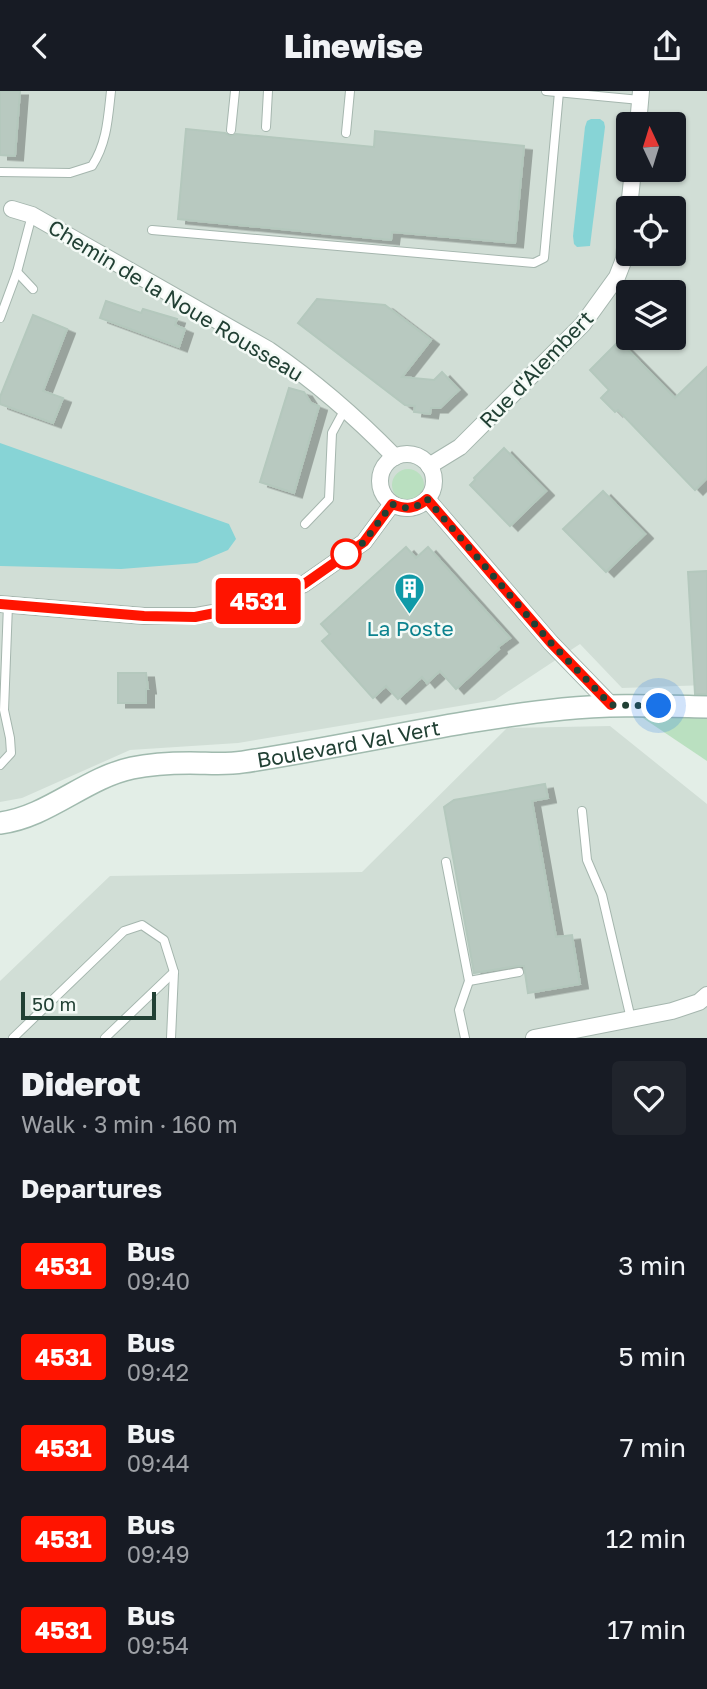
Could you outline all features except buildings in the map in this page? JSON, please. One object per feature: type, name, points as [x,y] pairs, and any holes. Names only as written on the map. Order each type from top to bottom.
[{"type":"street","name":"Chemin de la Noue Rousseau","points":[[12,209],[32,215],[269,350],[302,372],[345,408],[395,457]]},
{"type":"street","name":"Rue d'Alembert","points":[[429,466],[460,447],[583,324],[617,277],[621,266]]},
{"type":"street","points":[[408,454],[416,456],[429,466],[434,483],[427,499],[414,508],[407,509],[392,504],[385,498],[379,481],[385,465],[395,457],[408,454]]},
{"type":"street","points":[[427,499],[561,653],[611,705]]},
{"type":"street","points":[[4,605],[144,616],[195,617],[245,607],[304,584],[364,542],[392,504]]},
{"type":"street","name":"Boulevard Val Vert","points":[[0,823],[55,804],[104,778],[130,769],[159,764],[242,762],[439,727],[564,709],[611,705],[707,707]]},
{"type":"street","points":[[534,1038],[686,1007],[699,1002],[707,995]]},
{"type":"lane","points":[[0,172],[70,173],[92,166],[100,154],[107,132],[111,91]]},
{"type":"lane","points":[[231,130],[235,91]]},
{"type":"lane","points":[[265,127],[268,91]]},
{"type":"lane","points":[[346,133],[350,91]]},
{"type":"lane","points":[[546,91],[641,95]]},
{"type":"lane","points":[[152,230],[534,263],[544,258],[559,92]]},
{"type":"lane","points":[[0,317],[17,272],[32,215]]},
{"type":"lane","points":[[17,272],[33,289]]},
{"type":"lane","points":[[305,524],[329,499],[332,433],[345,408]]},
{"type":"lane","points":[[0,765],[11,753],[4,711],[4,605]]},
{"type":"lane","points":[[582,811],[587,860],[602,895],[631,1019]]},
{"type":"lane","points":[[446,862],[469,981],[459,1010],[465,1038]]},
{"type":"lane","points":[[13,1038],[124,931],[142,925],[164,940],[174,972],[171,1038]]},
{"type":"lane","points":[[105,1038],[174,972]]},
{"type":"lane","points":[[469,981],[519,972]]},
{"type":"shaded area","points":[[0,91],[707,91],[707,685],[622,688],[580,644],[495,700],[238,743],[130,750],[22,798],[0,802]]},
{"type":"shaded area","points":[[610,726],[707,804],[707,1038],[0,1038],[0,981],[110,876],[362,872],[507,728]]},
{"type":"green space","points":[[408,469],[419,474],[424,485],[419,496],[408,501],[397,496],[392,485],[397,474]]},
{"type":"green space","points":[[631,710],[707,714],[707,761]]},
{"type":"water","points":[[591,119],[600,119],[605,127],[590,246],[577,247],[573,236],[585,127]]},
{"type":"water","points":[[0,443],[229,524],[236,539],[228,550],[197,563],[121,569],[0,566]]},
{"type":"bus line","name":"4531","points":[[0,604],[144,616],[195,617],[245,607],[304,584],[364,542],[392,504],[407,509],[414,508],[427,499],[551,643],[611,705]]},
{"type":"place","name":"La Poste","points":[[410,615]]},
{"type":"route","points":[[346,554],[344,556],[364,542],[392,504],[407,509],[414,508],[427,499],[551,643],[611,705],[659,706]]}]
